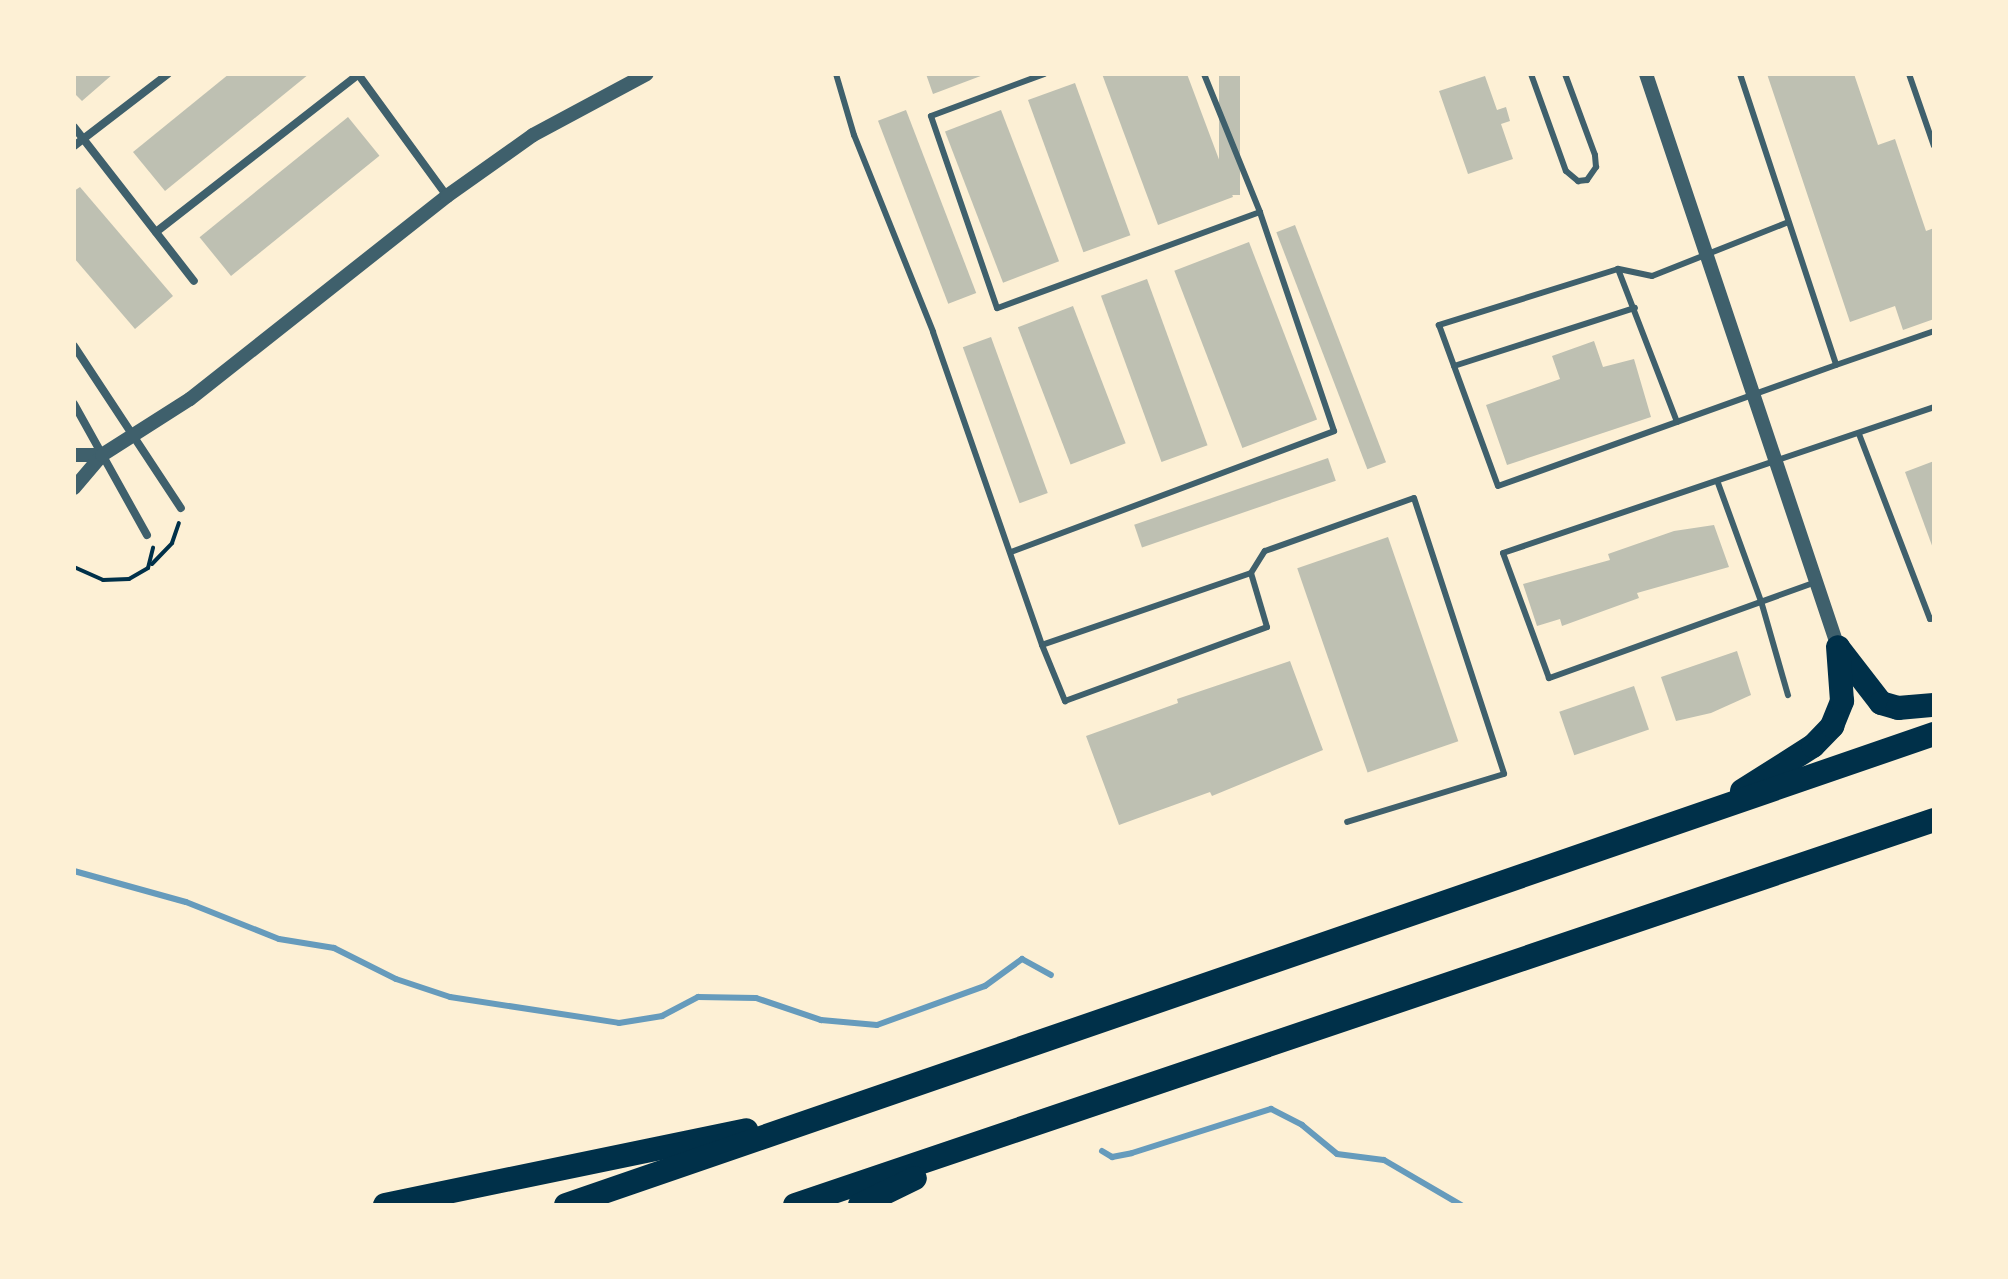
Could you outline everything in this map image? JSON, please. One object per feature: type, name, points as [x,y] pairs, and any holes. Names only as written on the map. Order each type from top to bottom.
[{"type":"highway","points":[[1838,647],[1881,703],[1911,709],[1934,705]]},
{"type":"highway","points":[[1710,812],[1813,746],[1832,726],[1842,701],[1838,647]]},
{"type":"highway","points":[[566,1205],[1934,734]]},
{"type":"highway","points":[[795,1205],[1934,820]]},
{"type":"highway","points":[[385,1205],[855,1108]]},
{"type":"highway","points":[[860,1205],[1004,1134]]},
{"type":"street","points":[[74,146],[168,74]]},
{"type":"street","points":[[156,232],[358,74],[447,196]]},
{"type":"street","points":[[74,488],[102,455],[190,399],[447,196],[533,135],[647,74]]},
{"type":"street","points":[[1646,74],[1838,647]]},
{"type":"street","points":[[74,127],[194,281]]},
{"type":"street","points":[[74,346],[181,508]]},
{"type":"street","points":[[74,404],[147,535]]},
{"type":"street","points":[[74,455],[102,455]]},
{"type":"lane","points":[[836,74],[1065,701],[1267,627],[1251,573]]},
{"type":"lane","points":[[1044,74],[931,116],[997,308],[1260,212]]},
{"type":"lane","points":[[1011,552],[1334,431],[1260,212],[1204,74]]},
{"type":"lane","points":[[1531,74],[1566,171],[1578,181],[1587,180],[1596,167],[1595,155],[1565,74]]},
{"type":"lane","points":[[1740,74],[1786,223],[1836,365]]},
{"type":"lane","points":[[1909,74],[1934,146]]},
{"type":"lane","points":[[1786,223],[1707,257],[1652,276],[1618,269],[1439,325],[1498,486],[1934,331]]},
{"type":"lane","points":[[1618,269],[1677,422]]},
{"type":"lane","points":[[1454,366],[1635,308]]},
{"type":"lane","points":[[1817,581],[1549,678],[1503,553],[1718,483],[1934,407]]},
{"type":"lane","points":[[1859,434],[1930,619],[1934,618]]},
{"type":"lane","points":[[1718,483],[1761,601],[1788,695]]},
{"type":"lane","points":[[1042,645],[1251,573],[1265,551],[1414,498],[1504,774],[1347,822]]},
{"type":"path","points":[[74,567],[115,581],[148,568],[178,533],[181,508]]},
{"type":"path","points":[[147,535],[154,548],[148,568]]},
{"type":"building","points":[[74,74],[113,74],[82,101],[74,93]]},
{"type":"building","points":[[229,74],[309,74],[165,191],[133,152]]},
{"type":"building","points":[[926,74],[986,74],[933,94]]},
{"type":"building","points":[[1102,74],[1187,74],[1233,197],[1158,225]]},
{"type":"building","points":[[1219,74],[1240,74],[1240,195],[1219,195]]},
{"type":"building","points":[[1767,74],[1854,74],[1878,145],[1895,139],[1926,231],[1934,228],[1934,319],[1903,330],[1895,306],[1850,322]]},
{"type":"building","points":[[1485,76],[1497,110],[1506,107],[1510,121],[1501,124],[1513,159],[1468,174],[1439,91]]},
{"type":"building","points":[[1075,83],[1130,235],[1083,252],[1028,100]]},
{"type":"building","points":[[906,110],[976,293],[948,304],[878,121]]},
{"type":"building","points":[[1001,110],[1059,261],[1003,283],[945,132]]},
{"type":"building","points":[[348,117],[379,156],[231,276],[200,237]]},
{"type":"building","points":[[80,187],[173,296],[135,329],[74,258],[74,191]]},
{"type":"building","points":[[1295,225],[1386,462],[1367,469],[1276,232]]},
{"type":"building","points":[[1249,242],[1317,419],[1242,448],[1174,271]]},
{"type":"building","points":[[1147,279],[1208,445],[1161,462],[1101,296]]},
{"type":"building","points":[[1073,306],[1126,443],[1071,464],[1018,327]]},
{"type":"building","points":[[991,337],[1048,493],[1020,503],[963,347]]},
{"type":"building","points":[[1594,341],[1603,367],[1634,359],[1651,417],[1507,465],[1486,405],[1560,379],[1552,356]]},
{"type":"building","points":[[1328,458],[1336,481],[1142,547],[1134,525]]},
{"type":"building","points":[[1934,461],[1934,551],[1905,472]]},
{"type":"building","points":[[1714,525],[1729,567],[1637,593],[1639,598],[1562,626],[1560,619],[1537,626],[1523,584],[1610,560],[1608,554],[1674,531]]},
{"type":"building","points":[[1388,537],[1458,741],[1368,772],[1297,568]]},
{"type":"building","points":[[1737,651],[1751,695],[1711,713],[1676,721],[1661,677]]},
{"type":"building","points":[[1290,661],[1323,750],[1212,796],[1210,792],[1119,825],[1086,736],[1178,703],[1177,699]]},
{"type":"building","points":[[1634,686],[1649,729],[1574,755],[1559,712]]},
{"type":"waterway","points":[[74,871],[186,902],[279,939],[334,948],[396,979],[450,997],[619,1023],[662,1016],[698,997],[756,998],[821,1020],[877,1025],[985,986],[1022,959],[1051,975]]},
{"type":"waterway","points":[[1102,1151],[1112,1157],[1132,1153],[1271,1109],[1302,1125],[1337,1154],[1384,1160],[1461,1205]]}]
